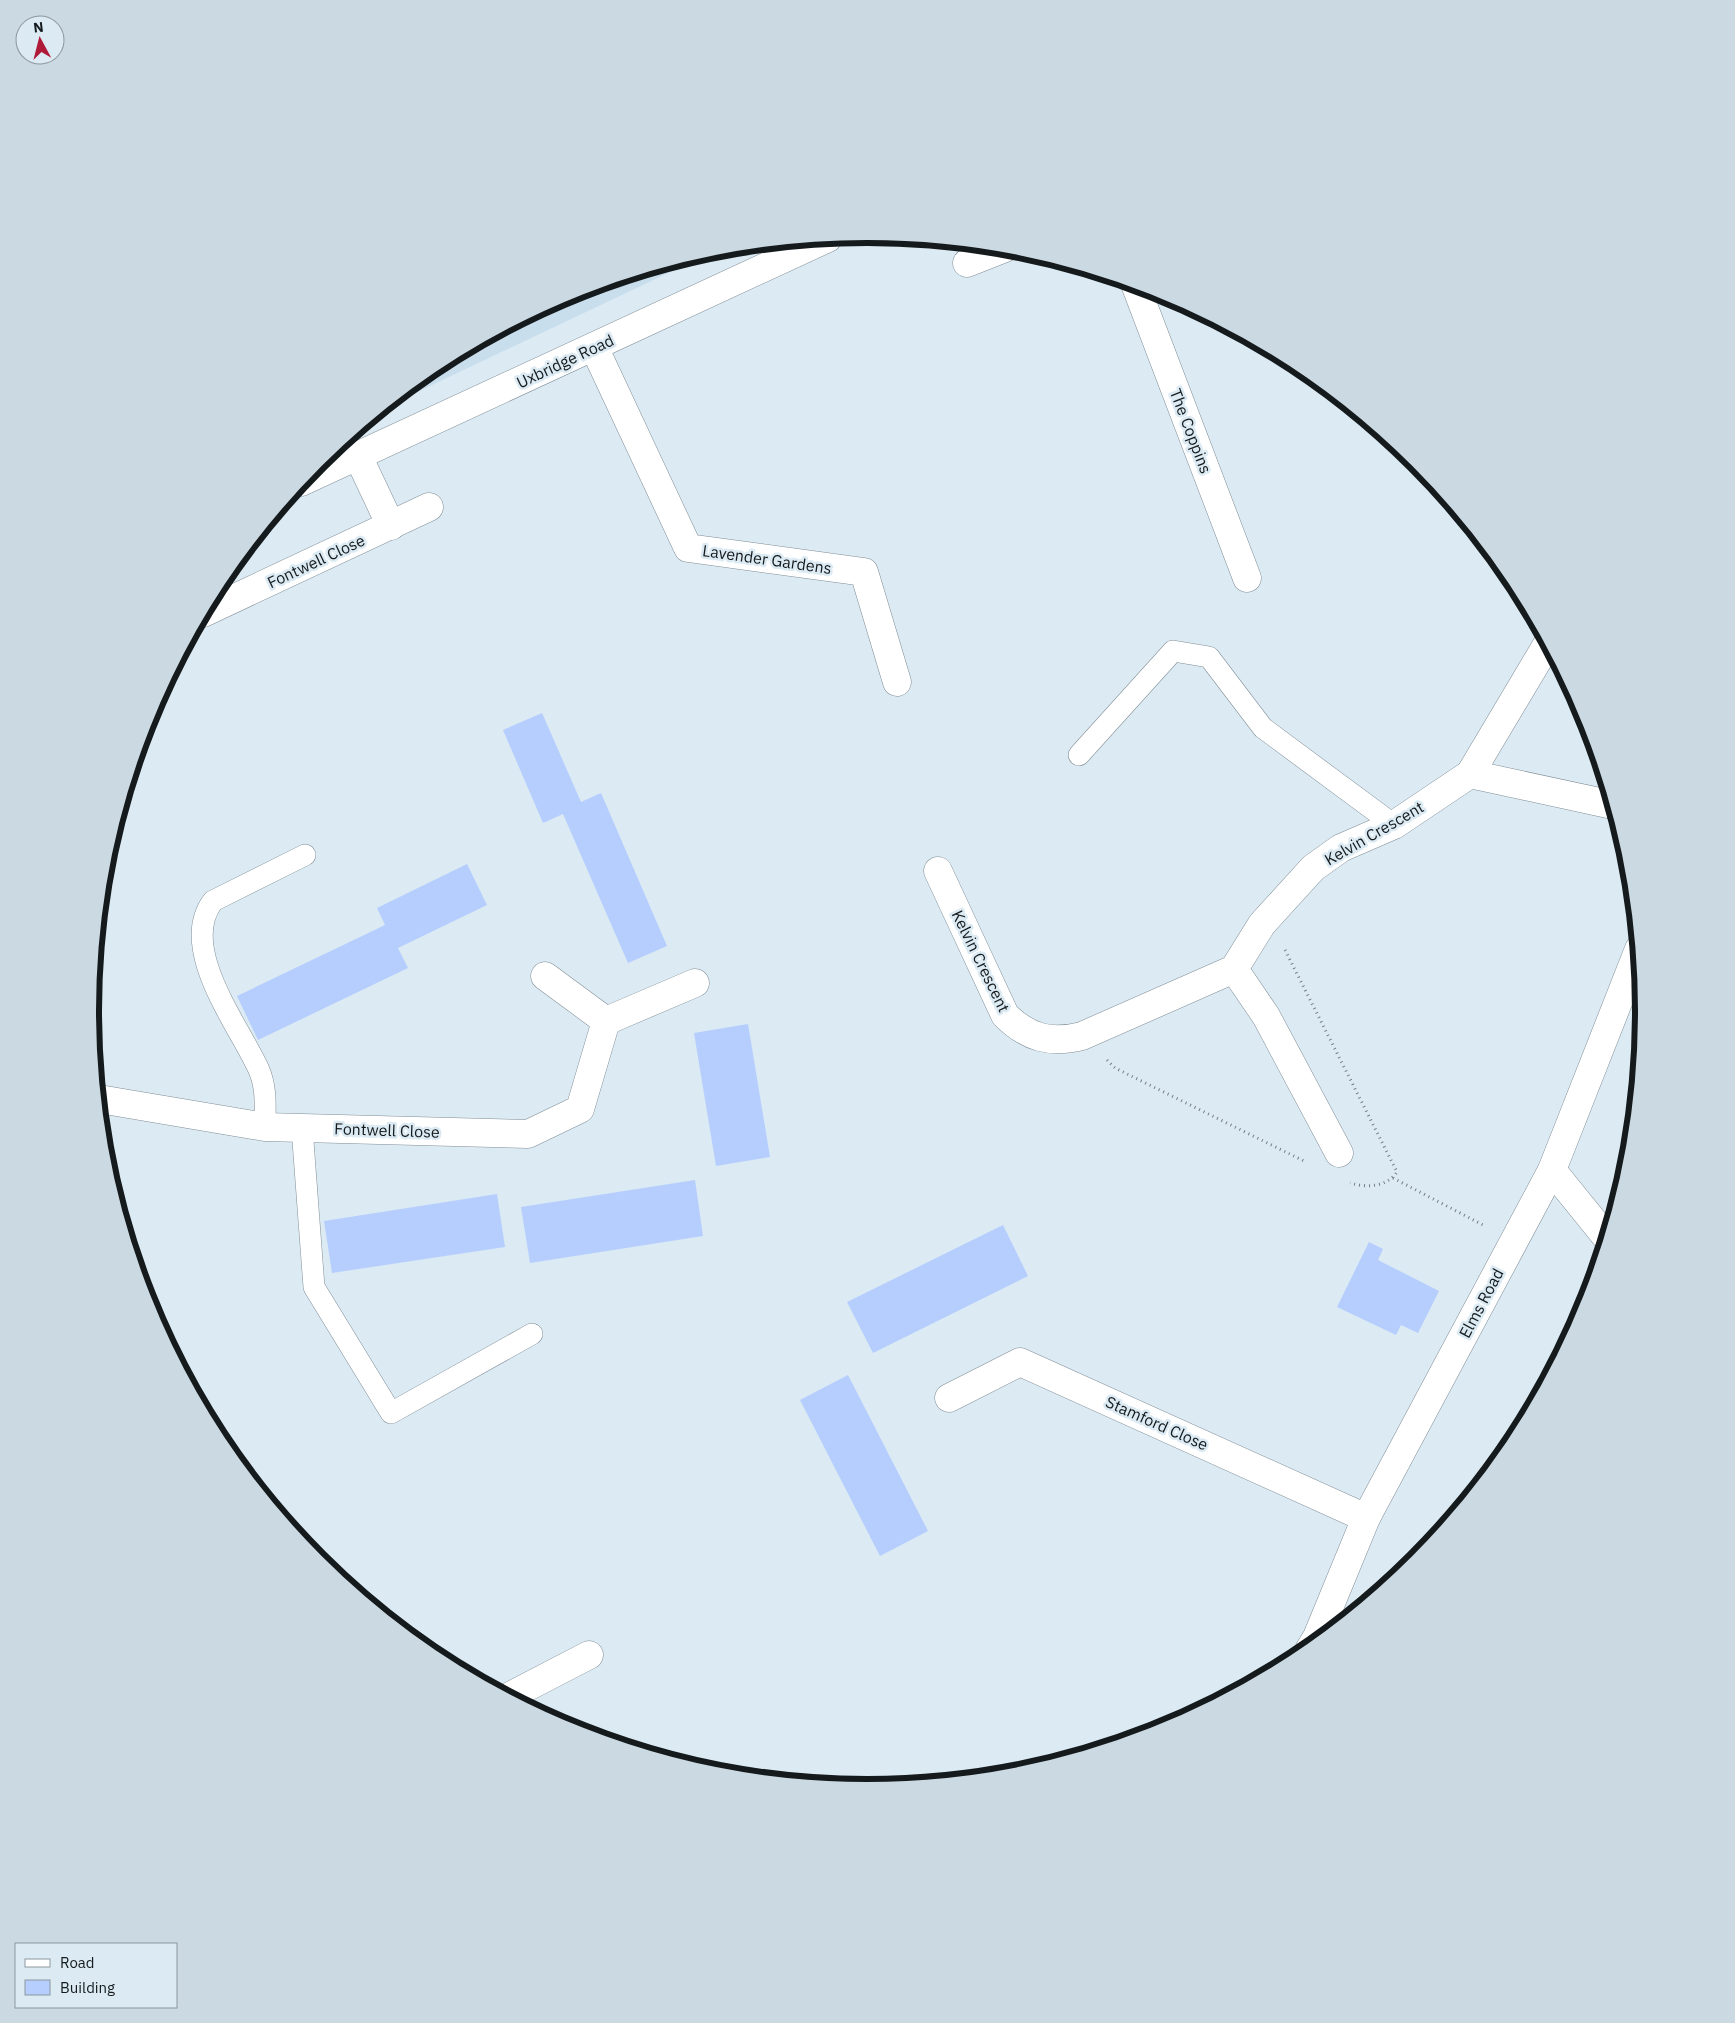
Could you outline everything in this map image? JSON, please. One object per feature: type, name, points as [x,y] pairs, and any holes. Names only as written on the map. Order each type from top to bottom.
[{"type":"street","name":"Uxbridge Road","points":[[318,474],[815,244]]},
{"type":"street","points":[[967,263],[991,253]]},
{"type":"street","name":"The Coppins","points":[[1138,292],[1247,578]]},
{"type":"street","name":"Lavender Gardens","points":[[594,348],[688,548],[864,572],[897,682]]},
{"type":"street","points":[[358,456],[391,526]]},
{"type":"street","name":"Fontwell Close","points":[[213,608],[429,507]]},
{"type":"street","points":[[1545,648],[1470,774],[1607,804]]},
{"type":"street","name":"Kelvin Crescent","points":[[938,871],[1005,1015],[1032,1036],[1048,1040],[1065,1040],[1082,1036],[1234,970],[1262,924],[1313,868],[1340,848],[1394,825],[1470,774]]},
{"type":"street","name":"Elms Road","points":[[1318,1634],[1366,1518],[1552,1170],[1635,960]]},
{"type":"street","points":[[1234,970],[1266,1016],[1339,1153]]},
{"type":"street","points":[[545,976],[606,1021],[695,982]]},
{"type":"street","name":"Fontwell Close","points":[[104,1101],[265,1127],[528,1134],[580,1109],[606,1021]]},
{"type":"street","points":[[1552,1170],[1603,1233]]},
{"type":"street","name":"Stamford Close","points":[[950,1398],[1020,1362],[1366,1518]]},
{"type":"street","points":[[514,1694],[589,1655]]},
{"type":"lane","points":[[1079,756],[1173,651],[1209,657],[1263,728],[1394,825]]},
{"type":"lane","points":[[265,1127],[266,1094],[259,1071],[210,974],[202,927],[207,910],[213,902],[305,855]]},
{"type":"lane","points":[[302,1128],[314,1287],[392,1413],[532,1334]]},
{"type":"path","points":[[1393,1178],[1514,1242]]},
{"type":"shaded area","points":[[684,266],[411,395],[440,372],[527,322],[573,301],[620,284]]},
{"type":"building","points":[[542,713],[581,802],[601,793],[667,946],[628,963],[563,814],[543,823],[503,730]]},
{"type":"building","points":[[467,864],[487,905],[398,948],[408,968],[258,1040],[237,996],[385,925],[377,908]]},
{"type":"building","points":[[748,1024],[770,1157],[716,1166],[694,1033]]},
{"type":"building","points":[[695,1180],[703,1236],[530,1263],[521,1207]]},
{"type":"building","points":[[497,1194],[505,1247],[332,1273],[324,1221]]},
{"type":"building","points":[[1003,1225],[1028,1276],[873,1353],[847,1302]]},
{"type":"building","points":[[1369,1242],[1383,1249],[1378,1260],[1439,1291],[1418,1333],[1401,1325],[1396,1335],[1337,1307]]},
{"type":"building","points":[[848,1375],[928,1531],[880,1556],[800,1400]]}]
